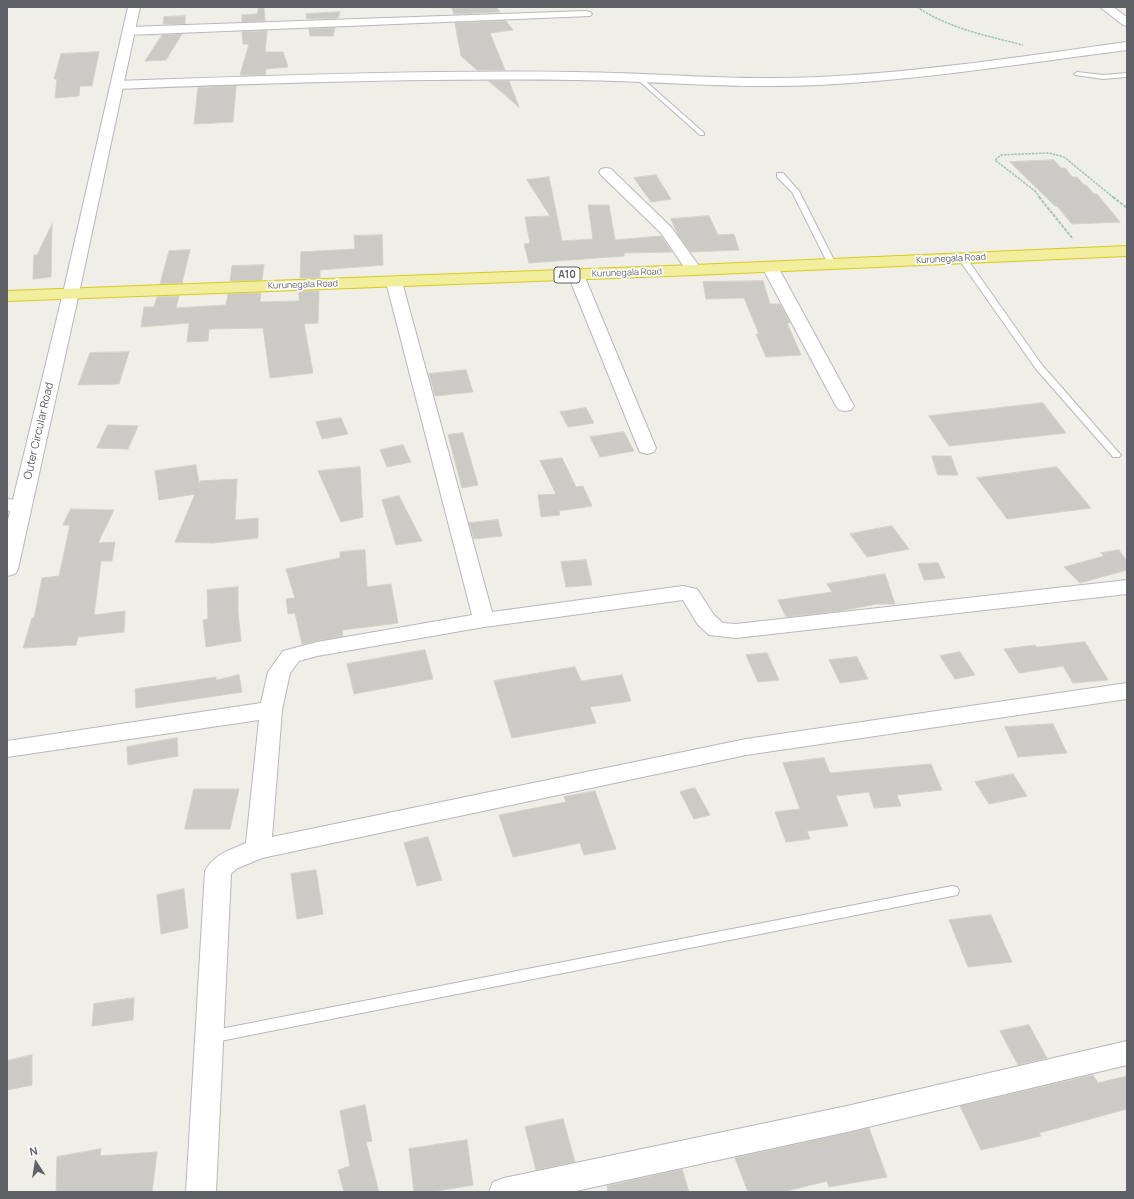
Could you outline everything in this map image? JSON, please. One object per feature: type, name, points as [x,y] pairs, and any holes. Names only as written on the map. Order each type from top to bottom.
[{"type":"highway","name":"Kurunegala Road","points":[[7,296],[576,275],[1127,251]]},
{"type":"street","name":"Outer Circular Road","points":[[7,569],[14,505],[72,293],[134,7]]},
{"type":"street","points":[[1106,7],[1127,24]]},
{"type":"street","points":[[129,31],[586,14]]},
{"type":"street","points":[[117,85],[267,79],[578,76],[729,83],[819,81],[962,68],[1127,46]]},
{"type":"street","points":[[606,172],[666,230],[694,270]]},
{"type":"street","points":[[770,267],[845,406]]},
{"type":"street","points":[[576,275],[646,448]]},
{"type":"street","points":[[394,282],[484,620]]},
{"type":"street","points":[[258,849],[272,710],[278,672],[291,656],[317,649],[484,620],[683,593],[690,594],[706,620],[717,630],[736,631],[1127,587]]},
{"type":"street","points":[[201,1192],[218,871],[227,862],[258,849],[746,747],[1127,692]]},
{"type":"street","points":[[7,749],[272,710]]},
{"type":"street","points":[[504,1192],[847,1119],[1127,1053]]},
{"type":"lane","points":[[1077,74],[1103,77],[1127,75]]},
{"type":"lane","points":[[640,79],[702,134]]},
{"type":"lane","points":[[780,175],[795,191],[832,264]]},
{"type":"lane","points":[[962,258],[1039,367],[1116,455]]},
{"type":"lane","points":[[210,1037],[952,891]]},
{"type":"path","points":[[917,7],[944,22],[1023,45]]},
{"type":"path","points":[[1084,252],[1035,191],[996,160],[1001,155],[1021,154],[1050,153],[1064,157],[1127,208]]},
{"type":"building","points":[[259,7],[264,7],[265,21],[242,22],[242,15],[257,14]]},
{"type":"building","points":[[452,7],[496,7],[500,12],[454,14]]},
{"type":"building","points":[[340,12],[338,18],[307,19],[306,14]]},
{"type":"building","points":[[185,16],[185,24],[163,24],[164,17]]},
{"type":"building","points":[[506,21],[513,30],[490,33],[505,70],[477,70],[461,56],[455,23]]},
{"type":"building","points":[[335,28],[333,36],[310,36],[309,29]]},
{"type":"building","points":[[267,31],[265,52],[283,52],[288,67],[266,69],[265,75],[240,75],[249,44],[243,44],[242,32]]},
{"type":"building","points":[[182,34],[166,60],[145,61],[162,35]]},
{"type":"building","points":[[99,52],[92,86],[80,86],[79,96],[55,98],[57,79],[54,79],[61,54]]},
{"type":"building","points":[[489,81],[509,81],[519,107]]},
{"type":"building","points":[[236,86],[233,122],[194,124],[198,88]]},
{"type":"building","points":[[1054,160],[1061,168],[1065,168],[1072,177],[1077,177],[1094,194],[1097,194],[1120,222],[1072,224],[1057,206],[1055,206],[1010,162]]},
{"type":"building","points":[[656,175],[671,199],[651,202],[634,178]]},
{"type":"building","points":[[549,177],[562,241],[593,239],[588,205],[609,205],[615,240],[661,236],[672,252],[624,253],[624,256],[529,263],[524,244],[530,243],[525,217],[550,216],[527,180]]},
{"type":"building","points":[[709,216],[718,235],[734,234],[739,250],[691,252],[678,235],[671,219]]},
{"type":"building","points":[[52,224],[51,277],[33,279],[34,255],[37,255]]},
{"type":"building","points":[[382,235],[383,265],[320,270],[320,278],[300,278],[301,252],[355,249],[354,236]]},
{"type":"building","points":[[190,250],[182,283],[160,284],[169,251]]},
{"type":"building","points":[[264,265],[262,280],[230,281],[232,266]]},
{"type":"building","points":[[763,281],[770,304],[780,304],[790,323],[787,323],[801,355],[766,357],[756,334],[759,334],[744,298],[706,299],[703,282]]},
{"type":"building","points":[[299,291],[319,291],[318,323],[304,324],[313,373],[270,378],[263,328],[209,329],[208,341],[187,342],[189,323],[141,327],[144,307],[154,307],[157,297],[179,296],[176,308],[226,305],[228,294],[261,293],[260,302],[299,301]]},
{"type":"building","points":[[129,352],[119,384],[78,385],[90,353]]},
{"type":"building","points":[[466,370],[473,392],[435,396],[429,374]]},
{"type":"building","points":[[1043,403],[1066,433],[949,446],[929,416]]},
{"type":"building","points":[[586,408],[594,423],[568,427],[560,412]]},
{"type":"building","points":[[341,418],[348,434],[322,439],[316,422]]},
{"type":"building","points":[[108,425],[138,426],[128,449],[97,448]]},
{"type":"building","points":[[624,432],[634,451],[600,457],[590,437]]},
{"type":"building","points":[[463,433],[478,485],[462,488],[448,435]]},
{"type":"building","points":[[403,445],[411,462],[387,467],[380,450]]},
{"type":"building","points":[[932,456],[951,456],[958,475],[938,475]]},
{"type":"building","points":[[562,458],[576,487],[583,486],[592,506],[559,511],[560,515],[541,517],[538,495],[556,494],[540,461]]},
{"type":"building","points":[[196,465],[199,484],[200,481],[237,479],[235,520],[258,518],[258,538],[213,543],[175,542],[195,494],[159,500],[155,471]]},
{"type":"building","points":[[360,467],[363,517],[341,522],[318,471]]},
{"type":"building","points":[[1057,467],[1091,508],[1007,519],[977,478]]},
{"type":"building","points":[[399,496],[422,541],[396,545],[382,500]]},
{"type":"building","points":[[71,509],[114,510],[98,543],[115,542],[112,561],[101,561],[94,615],[125,611],[124,632],[78,637],[76,645],[23,648],[32,618],[34,618],[42,578],[59,576],[70,525],[63,525]]},
{"type":"building","points":[[498,520],[502,536],[474,539],[469,523]]},
{"type":"building","points":[[892,526],[909,549],[867,557],[850,534]]},
{"type":"building","points":[[365,550],[367,587],[391,584],[398,623],[342,630],[343,636],[302,644],[295,613],[288,614],[286,599],[295,598],[286,569],[340,558],[340,552]]},
{"type":"building","points":[[1119,550],[1127,561],[1127,570],[1080,583],[1064,567],[1104,556],[1101,553]]},
{"type":"building","points":[[586,560],[592,585],[566,587],[561,562]]},
{"type":"building","points":[[938,563],[945,578],[924,580],[918,564]]},
{"type":"building","points":[[885,574],[895,604],[877,604],[839,611],[786,617],[778,600],[832,592],[827,584]]},
{"type":"building","points":[[238,587],[238,611],[241,641],[206,647],[203,620],[208,619],[207,590]]},
{"type":"building","points":[[1085,642],[1108,680],[1073,683],[1063,666],[1019,673],[1004,649],[1035,645],[1037,647]]},
{"type":"building","points":[[425,650],[433,679],[354,694],[347,664]]},
{"type":"building","points":[[960,652],[975,675],[955,679],[940,656]]},
{"type":"building","points":[[767,653],[779,680],[758,682],[746,655]]},
{"type":"building","points":[[857,657],[868,679],[840,683],[829,660]]},
{"type":"building","points":[[575,667],[581,681],[622,675],[631,701],[590,707],[596,723],[512,738],[494,681]]},
{"type":"building","points":[[239,675],[242,692],[136,708],[135,689],[216,677],[216,680]]},
{"type":"building","points":[[1053,724],[1067,753],[1018,757],[1005,727]]},
{"type":"building","points":[[177,738],[178,756],[128,765],[127,747]]},
{"type":"building","points":[[824,758],[830,773],[931,764],[942,790],[897,795],[901,806],[874,808],[869,792],[836,796],[848,826],[807,831],[810,839],[786,842],[775,812],[800,809],[783,763]]},
{"type":"building","points":[[1013,774],[1027,796],[989,804],[975,782]]},
{"type":"building","points":[[695,788],[710,815],[694,819],[680,792]]},
{"type":"building","points":[[194,789],[239,789],[230,829],[185,829]]},
{"type":"building","points":[[595,791],[616,849],[584,855],[580,843],[513,857],[499,815],[566,802],[564,797]]},
{"type":"building","points":[[428,837],[442,880],[417,886],[404,843]]},
{"type":"building","points":[[316,870],[323,914],[297,919],[291,874]]},
{"type":"building","points":[[184,889],[188,928],[161,934],[157,895]]},
{"type":"building","points":[[991,915],[1012,962],[968,967],[949,920]]},
{"type":"building","points":[[134,998],[133,1020],[92,1026],[94,1004]]},
{"type":"building","points":[[1029,1025],[1047,1058],[1018,1065],[1000,1031]]},
{"type":"building","points":[[32,1055],[32,1085],[7,1090],[7,1061]]},
{"type":"building","points":[[1093,1075],[1098,1083],[1127,1076],[1127,1109],[1039,1133],[1041,1136],[981,1150],[960,1106]]},
{"type":"building","points":[[365,1105],[372,1141],[366,1142],[379,1192],[344,1192],[338,1170],[350,1166],[340,1111]]},
{"type":"building","points":[[563,1119],[575,1162],[536,1170],[525,1127]]},
{"type":"building","points":[[869,1128],[887,1177],[829,1187],[827,1181],[783,1192],[748,1192],[735,1158]]},
{"type":"building","points":[[467,1140],[473,1185],[431,1192],[414,1192],[409,1149]]},
{"type":"building","points":[[101,1149],[100,1156],[157,1152],[152,1192],[56,1192],[57,1157]]},
{"type":"building","points":[[682,1169],[689,1192],[608,1192],[607,1186]]}]
